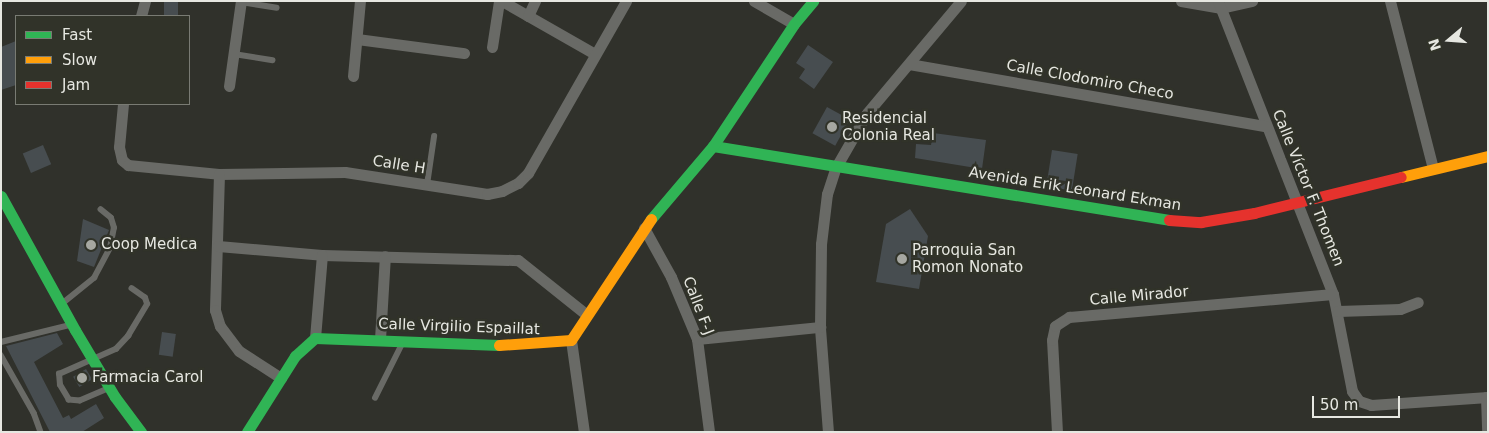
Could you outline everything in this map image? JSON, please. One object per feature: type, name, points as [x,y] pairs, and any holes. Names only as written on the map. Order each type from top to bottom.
[{"type":"street","points":[[141,15],[146,1]]},
{"type":"street","points":[[353,76],[360,1]]},
{"type":"street","points":[[492,47],[501,1],[595,54]]},
{"type":"street","points":[[528,16],[535,1]]},
{"type":"street","name":"Calle H","points":[[123,105],[118,146],[124,163],[139,168],[219,174],[345,172],[488,194],[518,183],[528,173],[626,1]]},
{"type":"street","points":[[754,1],[794,24]]},
{"type":"street","points":[[584,432],[571,340],[644,228],[713,146],[794,24],[813,1]]},
{"type":"street","points":[[828,432],[820,327],[821,244],[827,194],[836,167],[867,114],[961,1]]},
{"type":"street","points":[[1181,1],[1220,5],[1252,1]]},
{"type":"street","points":[[1390,1],[1433,168]]},
{"type":"street","points":[[229,86],[241,2]]},
{"type":"street","name":"Calle Víctor F. Thomen","points":[[1220,5],[1266,126],[1334,294],[1352,391],[1359,401],[1372,405],[1487,397]]},
{"type":"street","points":[[357,39],[464,53]]},
{"type":"street","name":"Calle Clodomiro Checo","points":[[909,64],[1266,126]]},
{"type":"street","name":"Avenida Erik Leonard Ekman","points":[[713,146],[1163,220],[1219,220],[1488,156]]},
{"type":"street","points":[[219,174],[215,310],[220,326],[239,351],[281,378]]},
{"type":"street","points":[[1,196],[72,324],[110,388],[141,432]]},
{"type":"street","name":"Calle F-J","points":[[644,228],[671,277],[697,339],[709,432]]},
{"type":"street","points":[[218,246],[322,255],[518,260],[587,315]]},
{"type":"street","points":[[248,432],[295,356],[315,338],[322,255]]},
{"type":"street","points":[[380,339],[385,256]]},
{"type":"street","name":"Calle Mirador","points":[[1057,432],[1052,340],[1055,326],[1070,317],[1334,294]]},
{"type":"street","points":[[1338,311],[1400,309],[1418,302]]},
{"type":"street","points":[[697,339],[820,327]]},
{"type":"street","name":"Calle Virgilio Espaillat","points":[[315,338],[380,339],[520,346],[571,340]]},
{"type":"street","points":[[1487,397],[1487,432]]},
{"type":"lane","points":[[241,2],[276,8]]},
{"type":"lane","points":[[234,54],[273,60]]},
{"type":"lane","points":[[427,185],[434,137]]},
{"type":"lane","points":[[61,304],[94,278],[104,261],[114,228],[111,218],[100,210]]},
{"type":"lane","points":[[110,388],[80,401],[69,400],[64,393],[59,374],[69,367],[94,360],[116,349],[144,312],[145,298],[132,289]]},
{"type":"lane","points":[[1,342],[72,324]]},
{"type":"lane","points":[[375,398],[404,340]]},
{"type":"lane","points":[[1,355],[34,413],[41,432]]},
{"type":"building","points":[[164,1],[178,1],[178,15],[164,15]]},
{"type":"building","points":[[15,41],[15,85],[1,90],[1,47]]},
{"type":"building","points":[[808,45],[833,62],[814,89],[799,78],[805,69],[796,63]]},
{"type":"building","name":"Residencial Colonia Real","points":[[827,107],[850,120],[835,146],[812,133]]},
{"type":"building","points":[[933,133],[986,140],[982,169],[915,158],[916,144],[931,145]]},
{"type":"building","points":[[43,145],[51,164],[31,173],[23,154]]},
{"type":"building","points":[[1052,150],[1078,154],[1072,191],[1046,187]]},
{"type":"building","name":"Parroquia San Romon Nonato","points":[[910,209],[928,236],[919,289],[876,282],[886,224]]},
{"type":"building","name":"Coop Medica","points":[[83,219],[109,230],[94,267],[77,261]]},
{"type":"building","points":[[162,332],[176,334],[173,357],[159,355]]},
{"type":"building","points":[[57,333],[63,344],[34,362],[63,418],[69,415],[71,419],[96,404],[104,418],[82,432],[50,432],[6,346]]},
{"type":"building","name":"Farmacia Carol","points":[[86,369],[92,379],[79,387],[73,377]]},
{"type":"traffic: fast","points":[[651,219],[713,146],[794,24],[813,1]]},
{"type":"traffic: fast","points":[[713,146],[1169,220]]},
{"type":"traffic: fast","points":[[1,196],[75,330],[115,397],[141,432]]},
{"type":"traffic: fast","points":[[247,432],[295,356],[315,338],[499,345]]},
{"type":"traffic: slow","points":[[1401,177],[1488,156]]},
{"type":"traffic: slow","points":[[499,345],[571,340],[651,219]]},
{"type":"traffic: jam","points":[[1169,220],[1201,222],[1254,213],[1401,177]]},
{"type":"place","name":"Residencial Colonia Real","points":[[832,127]]},
{"type":"place","name":"Coop Medica","points":[[91,245]]},
{"type":"place","name":"Parroquia San Romon Nonato","points":[[902,259]]},
{"type":"place","name":"Farmacia Carol","points":[[82,378]]}]
